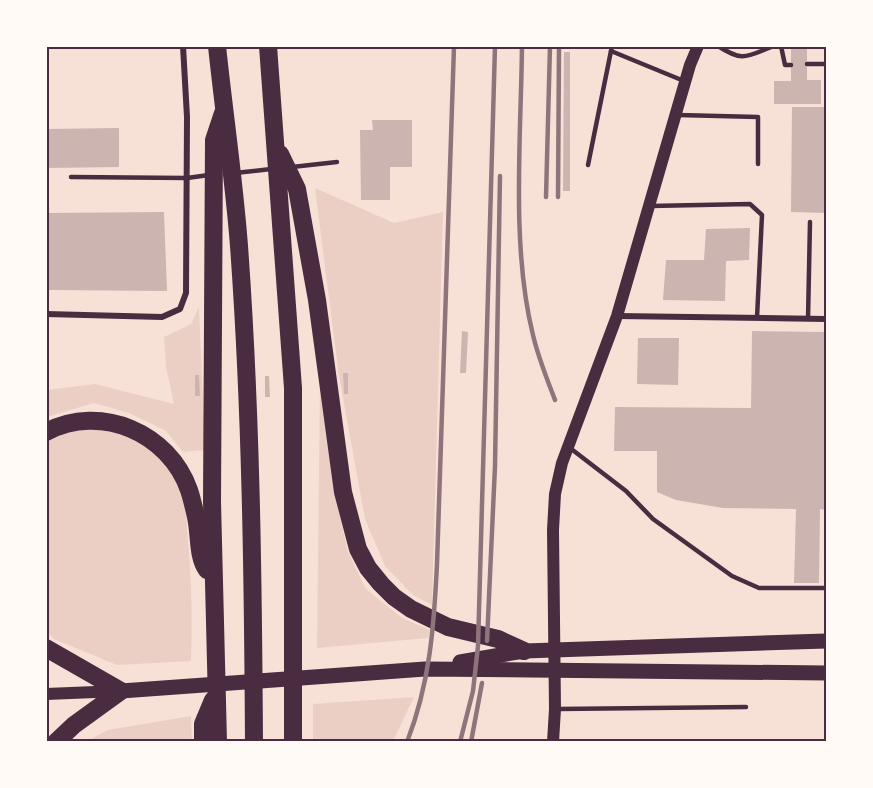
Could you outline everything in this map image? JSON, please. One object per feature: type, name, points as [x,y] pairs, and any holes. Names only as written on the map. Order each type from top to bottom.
[{"type":"highway","points":[[217,46],[239,249],[248,381],[254,741]]},
{"type":"highway","points":[[268,46],[293,388],[293,741]]},
{"type":"highway","points":[[218,741],[213,579],[214,140],[225,109]]},
{"type":"highway","points":[[275,144],[297,189],[317,300],[343,492],[358,549],[368,568],[381,584],[411,609],[448,627],[498,639],[524,651]]},
{"type":"highway","points":[[46,432],[81,422],[124,425],[142,433],[162,448],[178,467],[189,489],[196,517],[202,564],[213,579]]},
{"type":"highway","points":[[46,648],[121,691],[56,741]]},
{"type":"highway","points":[[203,741],[203,724],[216,692]]},
{"type":"main road","points":[[553,741],[555,494],[568,446],[617,316],[675,114],[698,46]]},
{"type":"main road","points":[[425,669],[524,651],[826,641]]},
{"type":"main road","points":[[46,694],[121,691],[425,669],[826,673]]},
{"type":"street","points":[[46,314],[162,317],[180,309],[186,293],[187,117],[183,46]]},
{"type":"street","points":[[617,316],[826,319]]},
{"type":"lane","points":[[718,46],[734,57],[746,57],[774,46]]},
{"type":"lane","points":[[781,46],[784,65],[791,64]]},
{"type":"lane","points":[[588,165],[612,49],[685,82]]},
{"type":"lane","points":[[807,64],[826,64]]},
{"type":"lane","points":[[675,114],[758,117],[758,164]]},
{"type":"lane","points":[[71,177],[187,178],[338,162]]},
{"type":"lane","points":[[649,206],[750,204],[762,215],[757,318]]},
{"type":"lane","points":[[808,319],[810,222]]},
{"type":"lane","points":[[568,446],[626,491],[653,519],[732,576],[759,588],[826,588]]},
{"type":"lane","points":[[555,709],[746,707]]},
{"type":"shaded area","points":[[315,188],[394,223],[443,212],[432,605],[413,595],[385,566],[365,519],[339,376]]},
{"type":"shaded area","points":[[199,307],[205,450],[183,452],[166,431],[129,413],[94,403],[47,417],[46,390],[95,384],[174,404],[166,367],[164,337],[191,324]]},
{"type":"shaded area","points":[[320,381],[339,513],[348,552],[366,589],[402,618],[430,630],[428,638],[317,648]]},
{"type":"shaded area","points":[[85,428],[117,434],[146,446],[158,456],[177,480],[183,496],[187,519],[192,616],[191,661],[117,665],[54,639],[47,632],[46,442],[56,434]]},
{"type":"shaded area","points":[[414,697],[393,741],[313,741],[313,704]]},
{"type":"shaded area","points":[[191,716],[192,741],[87,741],[108,730]]},
{"type":"building","points":[[791,46],[807,46],[807,80],[821,80],[821,104],[774,104],[774,81],[791,81]]},
{"type":"building","points":[[564,52],[570,52],[570,191],[563,191]]},
{"type":"building","points":[[792,107],[826,107],[826,213],[791,212]]},
{"type":"building","points":[[372,120],[412,120],[412,167],[390,167],[390,200],[361,200],[360,130],[373,130]]},
{"type":"building","points":[[119,128],[119,167],[46,168],[46,129]]},
{"type":"building","points":[[164,212],[167,291],[48,290],[46,213]]},
{"type":"building","points":[[750,228],[749,260],[726,261],[725,301],[663,300],[666,260],[704,260],[706,229]]},
{"type":"building","points":[[462,331],[468,332],[466,373],[460,373]]},
{"type":"building","points":[[752,331],[826,332],[826,510],[820,509],[819,583],[794,583],[796,509],[723,508],[676,500],[657,492],[657,451],[614,451],[615,407],[751,408]]},
{"type":"building","points":[[638,338],[679,338],[678,385],[637,384]]},
{"type":"building","points":[[343,373],[348,373],[348,394],[344,394]]},
{"type":"building","points":[[195,375],[199,375],[200,396],[195,396]]},
{"type":"building","points":[[265,376],[269,376],[270,397],[265,397]]},
{"type":"railway","points":[[407,742],[426,676],[434,610],[454,46]]},
{"type":"railway","points":[[460,742],[473,691],[478,646],[495,46]]},
{"type":"railway","points":[[522,46],[519,192],[522,266],[533,335],[555,400]]},
{"type":"railway","points":[[546,197],[550,46]]},
{"type":"railway","points":[[558,197],[559,46]]},
{"type":"railway","points":[[487,641],[495,466],[500,176]]},
{"type":"railway","points":[[471,742],[482,683]]}]
